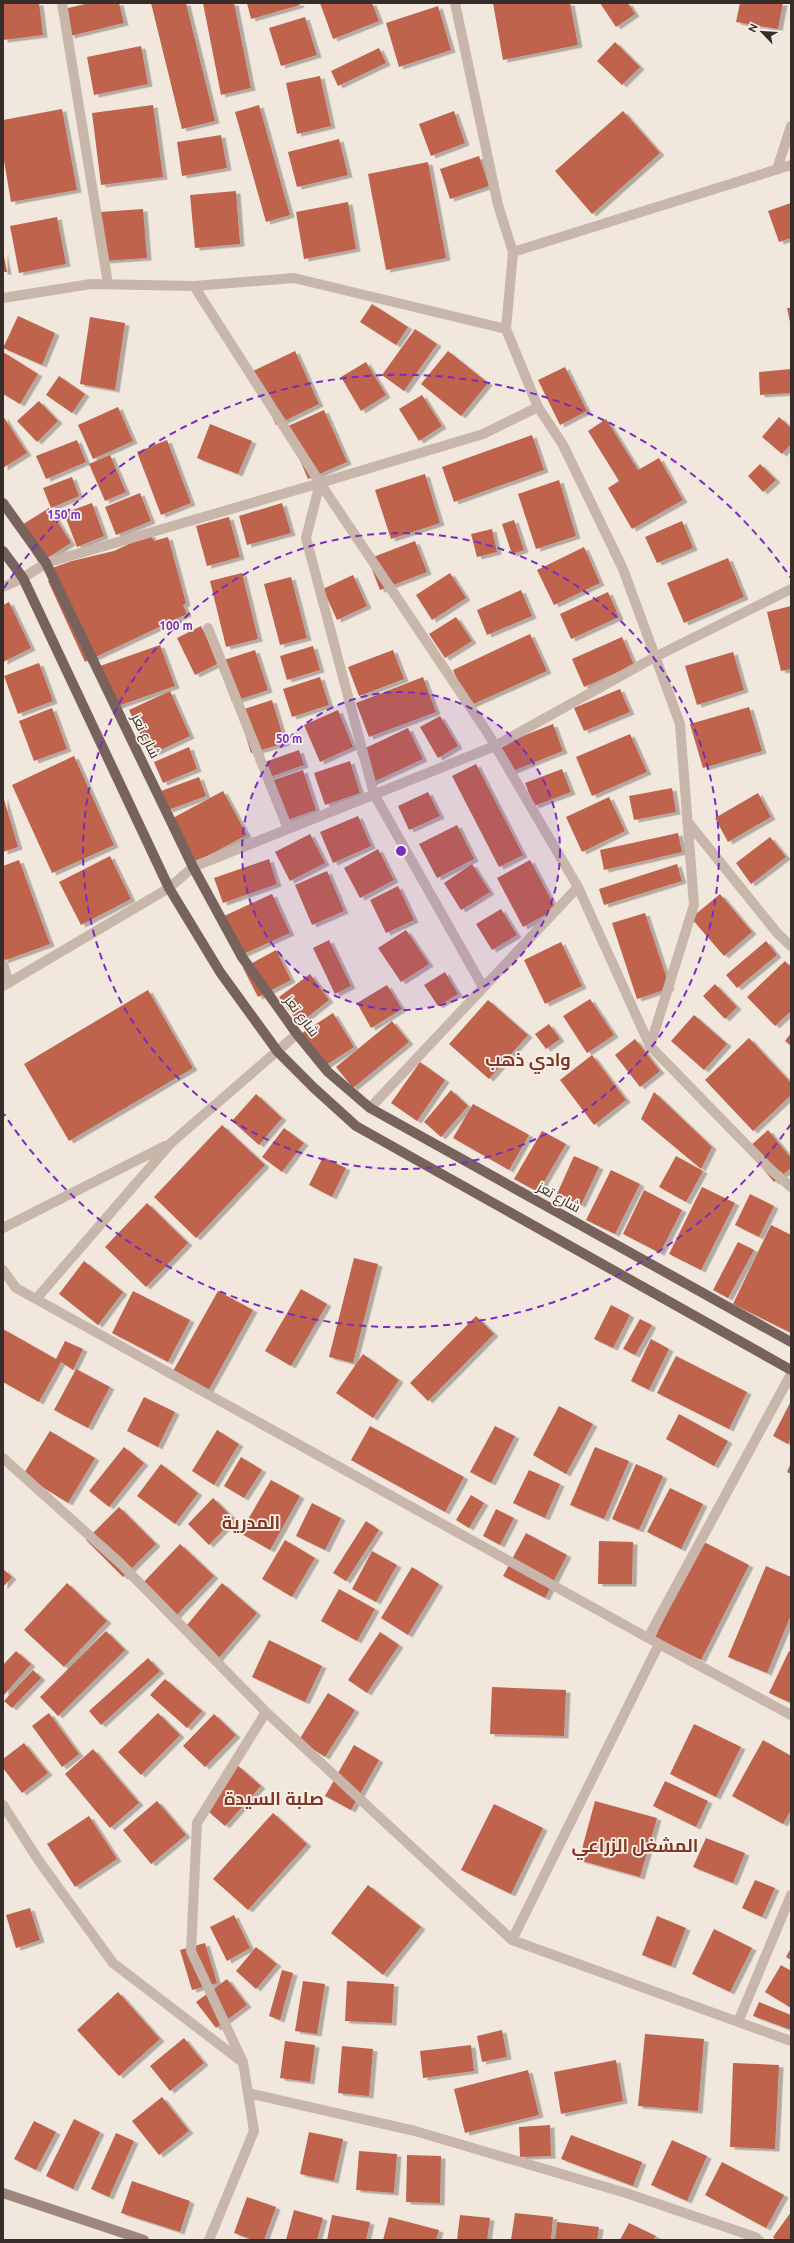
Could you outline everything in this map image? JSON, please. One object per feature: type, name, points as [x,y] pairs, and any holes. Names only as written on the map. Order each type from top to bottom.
[{"type":"main road","name":"شارع تعز","points":[[3,502],[46,562],[193,866],[242,957],[297,1034],[328,1072],[370,1108],[791,1342]]},
{"type":"main road","points":[[3,551],[23,578],[169,888],[220,972],[278,1052],[314,1088],[356,1126],[791,1370]]},
{"type":"main road","points":[[3,2193],[144,2240]]},
{"type":"street","points":[[62,3],[108,284]]},
{"type":"street","points":[[455,3],[498,205],[513,252],[506,329],[538,407],[563,445],[623,569],[680,724],[694,905],[650,1046]]},
{"type":"street","points":[[777,169],[791,126]]},
{"type":"street","points":[[513,252],[791,165]]},
{"type":"street","points":[[3,298],[91,284],[194,286],[294,278],[506,329]]},
{"type":"street","points":[[194,286],[320,483],[495,746],[578,887],[650,1046],[769,1168],[791,1187]]},
{"type":"street","points":[[3,587],[23,578],[46,562],[320,483],[483,434],[538,407]]},
{"type":"street","points":[[320,483],[306,538],[374,794],[483,987]]},
{"type":"street","points":[[3,964],[6,984],[169,888],[193,866],[495,746],[655,657],[791,589]]},
{"type":"street","points":[[208,628],[288,829]]},
{"type":"street","points":[[688,821],[778,934],[791,946]]},
{"type":"street","points":[[370,1108],[578,887]]},
{"type":"street","points":[[36,1299],[171,1143],[297,1034]]},
{"type":"street","points":[[3,1228],[171,1143]]},
{"type":"street","points":[[3,1270],[16,1288],[648,1638],[791,1715]]},
{"type":"street","points":[[648,1638],[791,1374]]},
{"type":"street","points":[[3,1458],[120,1563],[266,1712],[512,1940],[791,2041]]},
{"type":"street","points":[[512,1940],[659,1644]]},
{"type":"street","points":[[209,2240],[254,2131],[243,2062],[191,1951],[197,1824],[266,1712]]},
{"type":"street","points":[[3,1805],[39,1862],[113,1963],[243,2062]]},
{"type":"street","points":[[738,2022],[791,1894]]},
{"type":"street","points":[[248,2093],[415,2131],[626,2193],[755,2237],[759,2240]]},
{"type":"building","points":[[3,3],[39,3],[43,35],[3,40]]},
{"type":"building","points":[[89,3],[119,3],[124,23],[70,36],[64,9]]},
{"type":"building","points":[[151,3],[186,3],[215,121],[182,129]]},
{"type":"building","points":[[203,3],[234,3],[251,88],[221,95]]},
{"type":"building","points":[[247,3],[299,3],[300,5],[251,19]]},
{"type":"building","points":[[320,3],[372,3],[379,21],[333,39]]},
{"type":"building","points":[[493,3],[570,3],[578,45],[503,60]]},
{"type":"building","points":[[600,3],[628,3],[635,14],[616,27]]},
{"type":"building","points":[[740,3],[783,3],[778,29],[736,22]]},
{"type":"building","points":[[438,6],[451,50],[399,67],[386,23]]},
{"type":"building","points":[[305,17],[317,55],[281,66],[269,28]]},
{"type":"building","points":[[615,42],[640,67],[622,85],[597,61]]},
{"type":"building","points":[[141,46],[148,84],[94,95],[87,57]]},
{"type":"building","points":[[379,48],[386,63],[338,86],[331,71]]},
{"type":"building","points":[[320,76],[331,126],[297,134],[286,83]]},
{"type":"building","points":[[153,105],[163,177],[101,185],[92,113]]},
{"type":"building","points":[[259,105],[290,215],[266,222],[235,112]]},
{"type":"building","points":[[62,109],[77,190],[11,202],[3,155],[3,120]]},
{"type":"building","points":[[454,111],[465,143],[431,156],[419,124]]},
{"type":"building","points":[[623,111],[660,153],[592,214],[555,171]]},
{"type":"building","points":[[221,135],[227,168],[182,176],[177,142]]},
{"type":"building","points":[[339,139],[348,175],[297,187],[288,152]]},
{"type":"building","points":[[479,156],[489,186],[450,199],[440,169]]},
{"type":"building","points":[[428,162],[446,258],[386,270],[368,174]]},
{"type":"building","points":[[236,191],[240,244],[195,248],[190,195]]},
{"type":"building","points":[[348,202],[356,249],[304,259],[296,212]]},
{"type":"building","points":[[791,203],[791,238],[779,242],[768,211]]},
{"type":"building","points":[[143,209],[147,258],[104,261],[100,212]]},
{"type":"building","points":[[57,217],[66,264],[19,273],[10,226]]},
{"type":"building","points":[[3,251],[7,272],[3,272]]},
{"type":"building","points":[[372,304],[408,327],[396,345],[360,322]]},
{"type":"building","points":[[787,308],[791,308],[791,322],[790,322]]},
{"type":"building","points":[[18,316],[55,333],[42,365],[3,348]]},
{"type":"building","points":[[90,317],[125,323],[115,390],[80,384]]},
{"type":"building","points":[[415,329],[437,344],[404,391],[382,375]]},
{"type":"building","points":[[295,351],[319,404],[276,425],[251,372]]},
{"type":"building","points":[[448,351],[488,383],[461,416],[421,384]]},
{"type":"building","points":[[3,352],[38,374],[20,404],[3,394]]},
{"type":"building","points":[[366,362],[386,395],[361,411],[341,377]]},
{"type":"building","points":[[565,367],[587,411],[560,425],[538,380]]},
{"type":"building","points":[[791,369],[791,393],[760,395],[759,372]]},
{"type":"building","points":[[59,376],[85,394],[72,413],[46,395]]},
{"type":"building","points":[[422,395],[442,426],[419,441],[399,409]]},
{"type":"building","points":[[39,401],[58,421],[37,442],[17,421]]},
{"type":"building","points":[[118,407],[133,441],[93,459],[78,425]]},
{"type":"building","points":[[324,410],[347,462],[308,479],[286,427]]},
{"type":"building","points":[[3,416],[27,453],[3,468]]},
{"type":"building","points":[[779,417],[791,428],[791,444],[782,454],[762,437]]},
{"type":"building","points":[[606,419],[638,470],[659,458],[683,500],[632,529],[608,488],[619,481],[588,431]]},
{"type":"building","points":[[210,424],[252,441],[238,474],[197,458]]},
{"type":"building","points":[[532,435],[544,470],[454,502],[442,467]]},
{"type":"building","points":[[77,440],[86,462],[46,479],[36,456]]},
{"type":"building","points":[[167,440],[191,503],[161,515],[137,452]]},
{"type":"building","points":[[110,455],[126,492],[105,501],[89,464]]},
{"type":"building","points":[[760,464],[776,480],[763,492],[748,476]]},
{"type":"building","points":[[425,474],[440,523],[391,539],[375,490]]},
{"type":"building","points":[[72,477],[79,496],[51,508],[43,488]]},
{"type":"building","points":[[559,480],[576,536],[536,549],[518,494]]},
{"type":"building","points":[[140,493],[151,521],[116,535],[105,507]]},
{"type":"building","points":[[92,503],[104,536],[77,547],[64,513]]},
{"type":"building","points":[[282,503],[291,533],[247,545],[239,516]]},
{"type":"building","points":[[49,508],[71,543],[39,563],[17,528]]},
{"type":"building","points":[[229,517],[240,557],[207,566],[196,526]]},
{"type":"building","points":[[514,520],[524,550],[512,554],[502,524]]},
{"type":"building","points":[[682,521],[693,548],[657,563],[645,537]]},
{"type":"building","points":[[492,529],[497,552],[477,557],[471,534]]},
{"type":"building","points":[[150,534],[154,541],[168,537],[186,603],[183,605],[187,614],[85,662],[48,581],[56,577],[52,568],[72,561],[114,551]]},
{"type":"building","points":[[415,541],[427,572],[380,590],[368,559]]},
{"type":"building","points":[[584,547],[600,583],[554,605],[537,570]]},
{"type":"building","points":[[728,558],[744,597],[684,623],[667,583]]},
{"type":"building","points":[[242,573],[258,639],[226,647],[210,581]]},
{"type":"building","points":[[450,573],[466,598],[432,620],[416,595]]},
{"type":"building","points":[[353,575],[367,606],[337,620],[323,589]]},
{"type":"building","points":[[291,577],[307,638],[280,645],[264,584]]},
{"type":"building","points":[[521,590],[532,616],[487,635],[477,610]]},
{"type":"building","points":[[608,592],[619,617],[571,639],[560,614]]},
{"type":"building","points":[[9,602],[31,648],[3,662],[3,605]]},
{"type":"building","points":[[791,606],[791,669],[781,671],[767,612]]},
{"type":"building","points":[[456,617],[472,641],[445,658],[429,634]]},
{"type":"building","points":[[201,626],[219,663],[195,675],[177,638]]},
{"type":"building","points":[[530,634],[547,671],[469,706],[453,670]]},
{"type":"building","points":[[622,637],[634,665],[584,687],[572,659]]},
{"type":"building","points":[[160,645],[175,686],[115,707],[100,666]]},
{"type":"building","points":[[313,646],[320,670],[287,680],[280,656]]},
{"type":"building","points":[[255,650],[268,690],[232,702],[218,662]]},
{"type":"building","points":[[393,650],[404,679],[359,696],[348,667]]},
{"type":"building","points":[[733,652],[744,690],[697,705],[685,666]]},
{"type":"building","points":[[39,663],[53,701],[18,714],[4,676]]},
{"type":"building","points":[[320,677],[329,705],[292,717],[283,689]]},
{"type":"building","points":[[423,677],[436,712],[369,737],[356,703]]},
{"type":"building","points":[[620,689],[630,712],[584,731],[574,708]]},
{"type":"building","points":[[170,691],[190,736],[150,755],[129,710]]},
{"type":"building","points":[[272,700],[285,743],[251,753],[238,711]]},
{"type":"building","points":[[749,707],[762,751],[703,768],[690,724]]},
{"type":"building","points":[[52,708],[67,749],[34,761],[19,721]]},
{"type":"building","points":[[338,710],[353,747],[320,762],[304,725]]},
{"type":"building","points":[[440,716],[458,746],[438,758],[420,727]]},
{"type":"building","points":[[553,724],[563,751],[510,772],[500,745]]},
{"type":"building","points":[[408,728],[423,759],[371,783],[357,752]]},
{"type":"building","points":[[630,734],[647,772],[592,796],[576,757]]},
{"type":"building","points":[[189,747],[197,769],[163,783],[154,762]]},
{"type":"building","points":[[299,750],[304,765],[264,779],[259,764]]},
{"type":"building","points":[[74,756],[114,845],[52,873],[12,785]]},
{"type":"building","points":[[350,761],[360,793],[325,805],[314,773]]},
{"type":"building","points":[[476,764],[523,855],[499,867],[452,776]]},
{"type":"building","points":[[562,769],[571,792],[534,806],[525,783]]},
{"type":"building","points":[[303,770],[316,810],[282,822],[268,782]]},
{"type":"building","points":[[199,777],[206,796],[168,810],[161,791]]},
{"type":"building","points":[[672,788],[676,812],[634,820],[629,796]]},
{"type":"building","points":[[223,791],[247,835],[194,863],[171,819]]},
{"type":"building","points":[[428,792],[440,816],[409,830],[398,806]]},
{"type":"building","points":[[758,793],[771,817],[728,842],[715,818]]},
{"type":"building","points":[[3,796],[18,847],[3,852]]},
{"type":"building","points":[[609,797],[625,831],[582,852],[566,817]]},
{"type":"building","points":[[358,816],[371,846],[333,863],[320,832]]},
{"type":"building","points":[[457,825],[474,859],[437,878],[419,844]]},
{"type":"building","points":[[678,833],[682,852],[604,870],[600,850]]},
{"type":"building","points":[[310,834],[325,863],[290,881],[275,852]]},
{"type":"building","points":[[770,837],[786,857],[751,884],[736,863]]},
{"type":"building","points":[[378,849],[394,880],[360,898],[344,868]]},
{"type":"building","points":[[110,856],[131,899],[81,925],[59,882]]},
{"type":"building","points":[[269,859],[277,884],[223,903],[214,878]]},
{"type":"building","points":[[19,860],[50,944],[3,961],[3,866]]},
{"type":"building","points":[[530,860],[556,909],[523,927],[497,878]]},
{"type":"building","points":[[472,864],[490,892],[461,910],[444,883]]},
{"type":"building","points":[[677,864],[682,881],[604,905],[599,889]]},
{"type":"building","points":[[327,871],[344,911],[312,925],[295,885]]},
{"type":"building","points":[[398,886],[414,920],[386,933],[370,900]]},
{"type":"building","points":[[272,894],[290,933],[239,956],[222,917]]},
{"type":"building","points":[[720,894],[752,932],[724,956],[691,918]]},
{"type":"building","points":[[501,909],[517,935],[492,950],[476,924]]},
{"type":"building","points":[[645,913],[670,988],[637,999],[612,923]]},
{"type":"building","points":[[406,930],[429,964],[401,982],[378,948]]},
{"type":"building","points":[[329,940],[351,986],[335,994],[313,948]]},
{"type":"building","points":[[766,941],[777,955],[737,988],[726,975]]},
{"type":"building","points":[[561,942],[582,986],[545,1004],[524,960]]},
{"type":"building","points":[[276,950],[291,980],[258,997],[243,968]]},
{"type":"building","points":[[785,961],[791,967],[791,1011],[775,1026],[747,997]]},
{"type":"building","points":[[445,972],[458,994],[438,1006],[424,985]]},
{"type":"building","points":[[310,974],[329,1000],[299,1024],[279,997]]},
{"type":"building","points":[[715,984],[737,1007],[725,1019],[703,996]]},
{"type":"building","points":[[387,985],[402,1009],[371,1028],[357,1003]]},
{"type":"building","points":[[148,990],[193,1068],[69,1141],[24,1064]]},
{"type":"building","points":[[590,999],[614,1035],[587,1053],[563,1016]]},
{"type":"building","points":[[488,1000],[528,1035],[489,1079],[449,1044]]},
{"type":"building","points":[[333,1013],[354,1047],[320,1069],[299,1035]]},
{"type":"building","points":[[694,1015],[727,1044],[704,1070],[671,1041]]},
{"type":"building","points":[[392,1021],[409,1042],[353,1088],[336,1067]]},
{"type":"building","points":[[549,1024],[560,1039],[546,1049],[535,1034]]},
{"type":"building","points":[[791,1033],[791,1046],[785,1041]]},
{"type":"building","points":[[749,1038],[791,1083],[791,1095],[753,1131],[705,1080]]},
{"type":"building","points":[[635,1039],[660,1071],[640,1087],[615,1055]]},
{"type":"building","points":[[592,1055],[626,1100],[594,1125],[560,1080]]},
{"type":"building","points":[[420,1062],[445,1080],[417,1121],[391,1103]]},
{"type":"building","points":[[451,1090],[468,1106],[441,1137],[424,1122]]},
{"type":"building","points":[[654,1092],[712,1147],[701,1169],[641,1119]]},
{"type":"building","points":[[256,1094],[282,1118],[259,1145],[232,1121]]},
{"type":"building","points":[[473,1104],[529,1135],[509,1170],[453,1138]]},
{"type":"building","points":[[222,1125],[265,1165],[196,1238],[154,1197]]},
{"type":"building","points":[[284,1128],[304,1143],[282,1172],[262,1157]]},
{"type":"building","points":[[768,1130],[791,1158],[791,1168],[774,1182],[747,1149]]},
{"type":"building","points":[[542,1131],[566,1144],[538,1192],[514,1179]]},
{"type":"building","points":[[574,1156],[599,1167],[581,1205],[557,1194]]},
{"type":"building","points":[[676,1156],[703,1171],[686,1202],[659,1187]]},
{"type":"building","points":[[323,1157],[346,1168],[332,1197],[309,1185]]},
{"type":"building","points":[[611,1170],[640,1184],[615,1234],[586,1220]]},
{"type":"building","points":[[702,1187],[735,1203],[701,1270],[669,1254]]},
{"type":"building","points":[[644,1190],[682,1210],[660,1253],[623,1234]]},
{"type":"building","points":[[750,1194],[774,1206],[759,1237],[735,1225]]},
{"type":"building","points":[[147,1203],[188,1243],[146,1287],[105,1247]]},
{"type":"building","points":[[771,1225],[791,1235],[791,1333],[733,1304]]},
{"type":"building","points":[[738,1242],[754,1250],[728,1298],[713,1290]]},
{"type":"building","points":[[354,1258],[378,1264],[353,1363],[329,1357]]},
{"type":"building","points":[[84,1261],[123,1292],[98,1325],[59,1294]]},
{"type":"building","points":[[301,1289],[327,1304],[291,1366],[265,1351]]},
{"type":"building","points":[[133,1291],[190,1320],[168,1362],[112,1333]]},
{"type":"building","points":[[218,1291],[253,1310],[207,1393],[172,1373]]},
{"type":"building","points":[[611,1305],[630,1315],[613,1348],[594,1339]]},
{"type":"building","points":[[476,1316],[494,1334],[428,1401],[410,1383]]},
{"type":"building","points":[[640,1319],[652,1325],[635,1355],[623,1349]]},
{"type":"building","points":[[3,1329],[56,1359],[65,1341],[83,1349],[73,1370],[61,1362],[39,1402],[3,1382]]},
{"type":"building","points":[[651,1339],[669,1349],[649,1390],[631,1381]]},
{"type":"building","points":[[363,1354],[399,1380],[373,1418],[336,1393]]},
{"type":"building","points":[[676,1356],[747,1392],[729,1429],[657,1393]]},
{"type":"building","points":[[76,1369],[110,1387],[88,1428],[54,1410]]},
{"type":"building","points":[[144,1397],[175,1412],[158,1447],[127,1431]]},
{"type":"building","points":[[791,1401],[791,1438],[788,1444],[773,1436]]},
{"type":"building","points":[[559,1406],[593,1424],[566,1474],[533,1455]]},
{"type":"building","points":[[679,1414],[728,1441],[714,1466],[666,1439]]},
{"type":"building","points":[[370,1426],[464,1477],[445,1512],[351,1460]]},
{"type":"building","points":[[495,1426],[515,1436],[491,1483],[470,1472]]},
{"type":"building","points":[[217,1430],[239,1444],[214,1485],[192,1471]]},
{"type":"building","points":[[50,1431],[95,1458],[68,1503],[23,1475]]},
{"type":"building","points":[[124,1447],[144,1463],[109,1507],[89,1491]]},
{"type":"building","points":[[595,1447],[629,1461],[604,1519],[570,1505]]},
{"type":"building","points":[[241,1457],[262,1470],[244,1498],[224,1486]]},
{"type":"building","points":[[791,1463],[791,1474],[787,1472]]},
{"type":"building","points":[[161,1464],[198,1493],[175,1524],[137,1496]]},
{"type":"building","points":[[636,1464],[663,1476],[639,1530],[612,1519]]},
{"type":"building","points":[[529,1470],[560,1484],[545,1518],[513,1503]]},
{"type":"building","points":[[271,1480],[300,1496],[270,1550],[240,1533]]},
{"type":"building","points":[[670,1488],[703,1504],[681,1549],[647,1532]]},
{"type":"building","points":[[471,1495],[484,1503],[469,1528],[456,1520]]},
{"type":"building","points":[[213,1498],[234,1519],[209,1545],[188,1524]]},
{"type":"building","points":[[312,1503],[341,1518],[325,1550],[296,1536]]},
{"type":"building","points":[[119,1507],[156,1544],[123,1577],[86,1540]]},
{"type":"building","points":[[496,1509],[514,1518],[500,1545],[483,1536]]},
{"type":"building","points":[[366,1521],[379,1530],[346,1581],[333,1573]]},
{"type":"building","points":[[526,1533],[567,1555],[545,1598],[503,1576]]},
{"type":"building","points":[[285,1540],[315,1558],[292,1597],[262,1579]]},
{"type":"building","points":[[599,1541],[633,1542],[632,1584],[598,1584]]},
{"type":"building","points":[[702,1541],[749,1565],[701,1660],[655,1637]]},
{"type":"building","points":[[180,1544],[214,1576],[172,1620],[138,1588]]},
{"type":"building","points":[[372,1551],[397,1565],[376,1602],[352,1589]]},
{"type":"building","points":[[766,1566],[791,1577],[791,1615],[767,1673],[728,1657]]},
{"type":"building","points":[[412,1567],[439,1584],[408,1635],[381,1618]]},
{"type":"building","points":[[3,1569],[12,1577],[3,1587]]},
{"type":"building","points":[[67,1583],[107,1621],[64,1667],[24,1630]]},
{"type":"building","points":[[222,1583],[257,1613],[217,1660],[182,1631]]},
{"type":"building","points":[[339,1589],[375,1609],[357,1641],[321,1621]]},
{"type":"building","points":[[106,1631],[125,1650],[58,1716],[40,1697]]},
{"type":"building","points":[[380,1632],[399,1645],[367,1693],[348,1680]]},
{"type":"building","points":[[269,1640],[322,1666],[305,1702],[252,1677]]},
{"type":"building","points":[[16,1651],[31,1664],[4,1695],[3,1665]]},
{"type":"building","points":[[789,1651],[791,1652],[791,1703],[769,1693]]},
{"type":"building","points":[[148,1658],[160,1671],[101,1725],[89,1711]]},
{"type":"building","points":[[33,1670],[41,1678],[12,1708],[4,1701]]},
{"type":"building","points":[[165,1679],[202,1711],[187,1728],[150,1695]]},
{"type":"building","points":[[492,1687],[566,1690],[564,1736],[490,1734]]},
{"type":"building","points":[[328,1693],[355,1710],[325,1757],[299,1740]]},
{"type":"building","points":[[49,1713],[79,1754],[62,1767],[32,1726]]},
{"type":"building","points":[[158,1713],[180,1735],[141,1775],[118,1752]]},
{"type":"building","points":[[214,1714],[236,1735],[205,1767],[183,1746]]},
{"type":"building","points":[[694,1724],[741,1747],[716,1797],[670,1774]]},
{"type":"building","points":[[763,1740],[791,1756],[791,1810],[783,1824],[732,1796]]},
{"type":"building","points":[[24,1743],[48,1773],[22,1793],[3,1768],[3,1759]]},
{"type":"building","points":[[354,1745],[379,1760],[351,1810],[325,1796]]},
{"type":"building","points":[[93,1749],[139,1803],[110,1828],[65,1774]]},
{"type":"building","points":[[237,1765],[261,1786],[225,1826],[202,1806]]},
{"type":"building","points":[[665,1781],[708,1801],[696,1827],[653,1806]]},
{"type":"building","points":[[157,1801],[186,1835],[151,1864],[123,1830]]},
{"type":"building","points":[[595,1801],[657,1818],[640,1877],[579,1860]]},
{"type":"building","points":[[494,1804],[543,1828],[511,1894],[461,1870]]},
{"type":"building","points":[[273,1813],[307,1844],[248,1910],[213,1879]]},
{"type":"building","points":[[89,1816],[117,1859],[75,1887],[47,1844]]},
{"type":"building","points":[[706,1838],[745,1853],[733,1883],[693,1867]]},
{"type":"building","points":[[755,1880],[775,1888],[762,1917],[742,1908]]},
{"type":"building","points":[[368,1885],[421,1927],[383,1975],[331,1933]]},
{"type":"building","points":[[30,1908],[40,1940],[16,1948],[6,1915]]},
{"type":"building","points":[[234,1915],[250,1948],[227,1961],[210,1927]]},
{"type":"building","points":[[657,1916],[686,1928],[671,1966],[642,1955]]},
{"type":"building","points":[[714,1929],[752,1948],[730,1992],[692,1974]]},
{"type":"building","points":[[205,1943],[217,1983],[192,1990],[180,1950]]},
{"type":"building","points":[[256,1947],[277,1964],[256,1989],[236,1971]]},
{"type":"building","points":[[791,1948],[791,1960],[786,1957]]},
{"type":"building","points":[[781,1965],[791,1971],[791,2008],[765,1992]]},
{"type":"building","points":[[282,1970],[293,1973],[280,2020],[269,2016]]},
{"type":"building","points":[[227,1979],[247,2005],[216,2028],[196,2002]]},
{"type":"building","points":[[303,1981],[325,1984],[317,2034],[295,2031]]},
{"type":"building","points":[[347,1981],[394,1984],[392,2023],[345,2021]]},
{"type":"building","points":[[118,1992],[160,2039],[119,2076],[77,2030]]},
{"type":"building","points":[[759,2002],[791,2015],[791,2030],[753,2016]]},
{"type":"building","points":[[502,2030],[507,2057],[482,2062],[477,2036]]},
{"type":"building","points":[[645,2034],[704,2039],[698,2111],[638,2106]]},
{"type":"building","points":[[184,2038],[204,2063],[170,2091],[150,2066]]},
{"type":"building","points":[[285,2041],[315,2045],[310,2082],[280,2078]]},
{"type":"building","points":[[471,2045],[474,2071],[423,2078],[420,2051]]},
{"type":"building","points":[[342,2046],[373,2049],[369,2096],[338,2093]]},
{"type":"building","points":[[616,2060],[623,2101],[561,2114],[554,2072]]},
{"type":"building","points":[[733,2063],[779,2065],[775,2149],[730,2147]]},
{"type":"building","points":[[528,2070],[539,2115],[465,2133],[454,2089]]},
{"type":"building","points":[[162,2097],[189,2131],[159,2155],[132,2121]]},
{"type":"building","points":[[74,2119],[100,2132],[73,2189],[46,2176]]},
{"type":"building","points":[[34,2121],[56,2132],[36,2170],[14,2159]]},
{"type":"building","points":[[550,2125],[551,2156],[520,2157],[519,2127]]},
{"type":"building","points":[[309,2132],[343,2139],[334,2181],[300,2174]]},
{"type":"building","points":[[116,2133],[134,2141],[109,2197],[91,2189]]},
{"type":"building","points":[[571,2135],[642,2162],[633,2186],[561,2159]]},
{"type":"building","points":[[672,2140],[707,2156],[687,2201],[651,2185]]},
{"type":"building","points":[[359,2151],[397,2154],[394,2193],[356,2190]]},
{"type":"building","points":[[407,2155],[441,2156],[440,2203],[406,2202]]},
{"type":"building","points":[[722,2162],[784,2195],[766,2228],[705,2195]]},
{"type":"building","points":[[132,2181],[190,2201],[180,2232],[121,2213]]},
{"type":"building","points":[[247,2197],[276,2207],[264,2240],[253,2240],[234,2233]]},
{"type":"building","points":[[294,2210],[323,2218],[317,2240],[286,2240]]},
{"type":"building","points":[[791,2212],[791,2240],[776,2240],[773,2237]]},
{"type":"building","points":[[515,2213],[553,2217],[551,2240],[511,2240]]},
{"type":"building","points":[[332,2215],[370,2222],[366,2240],[327,2240]]},
{"type":"building","points":[[460,2215],[490,2218],[487,2240],[457,2240]]},
{"type":"building","points":[[389,2217],[439,2230],[436,2240],[383,2240]]},
{"type":"building","points":[[557,2222],[599,2227],[597,2240],[555,2240]]},
{"type":"building","points":[[629,2223],[656,2236],[653,2240],[620,2240]]},
{"type":"district","name":"وادي ذهب","points":[[528,1060]]},
{"type":"district","name":"المدرية","points":[[251,1523]]},
{"type":"district","name":"صلبة السيدة","points":[[274,1799]]},
{"type":"district","name":"المشغل الزراعي","points":[[635,1846]]}]
